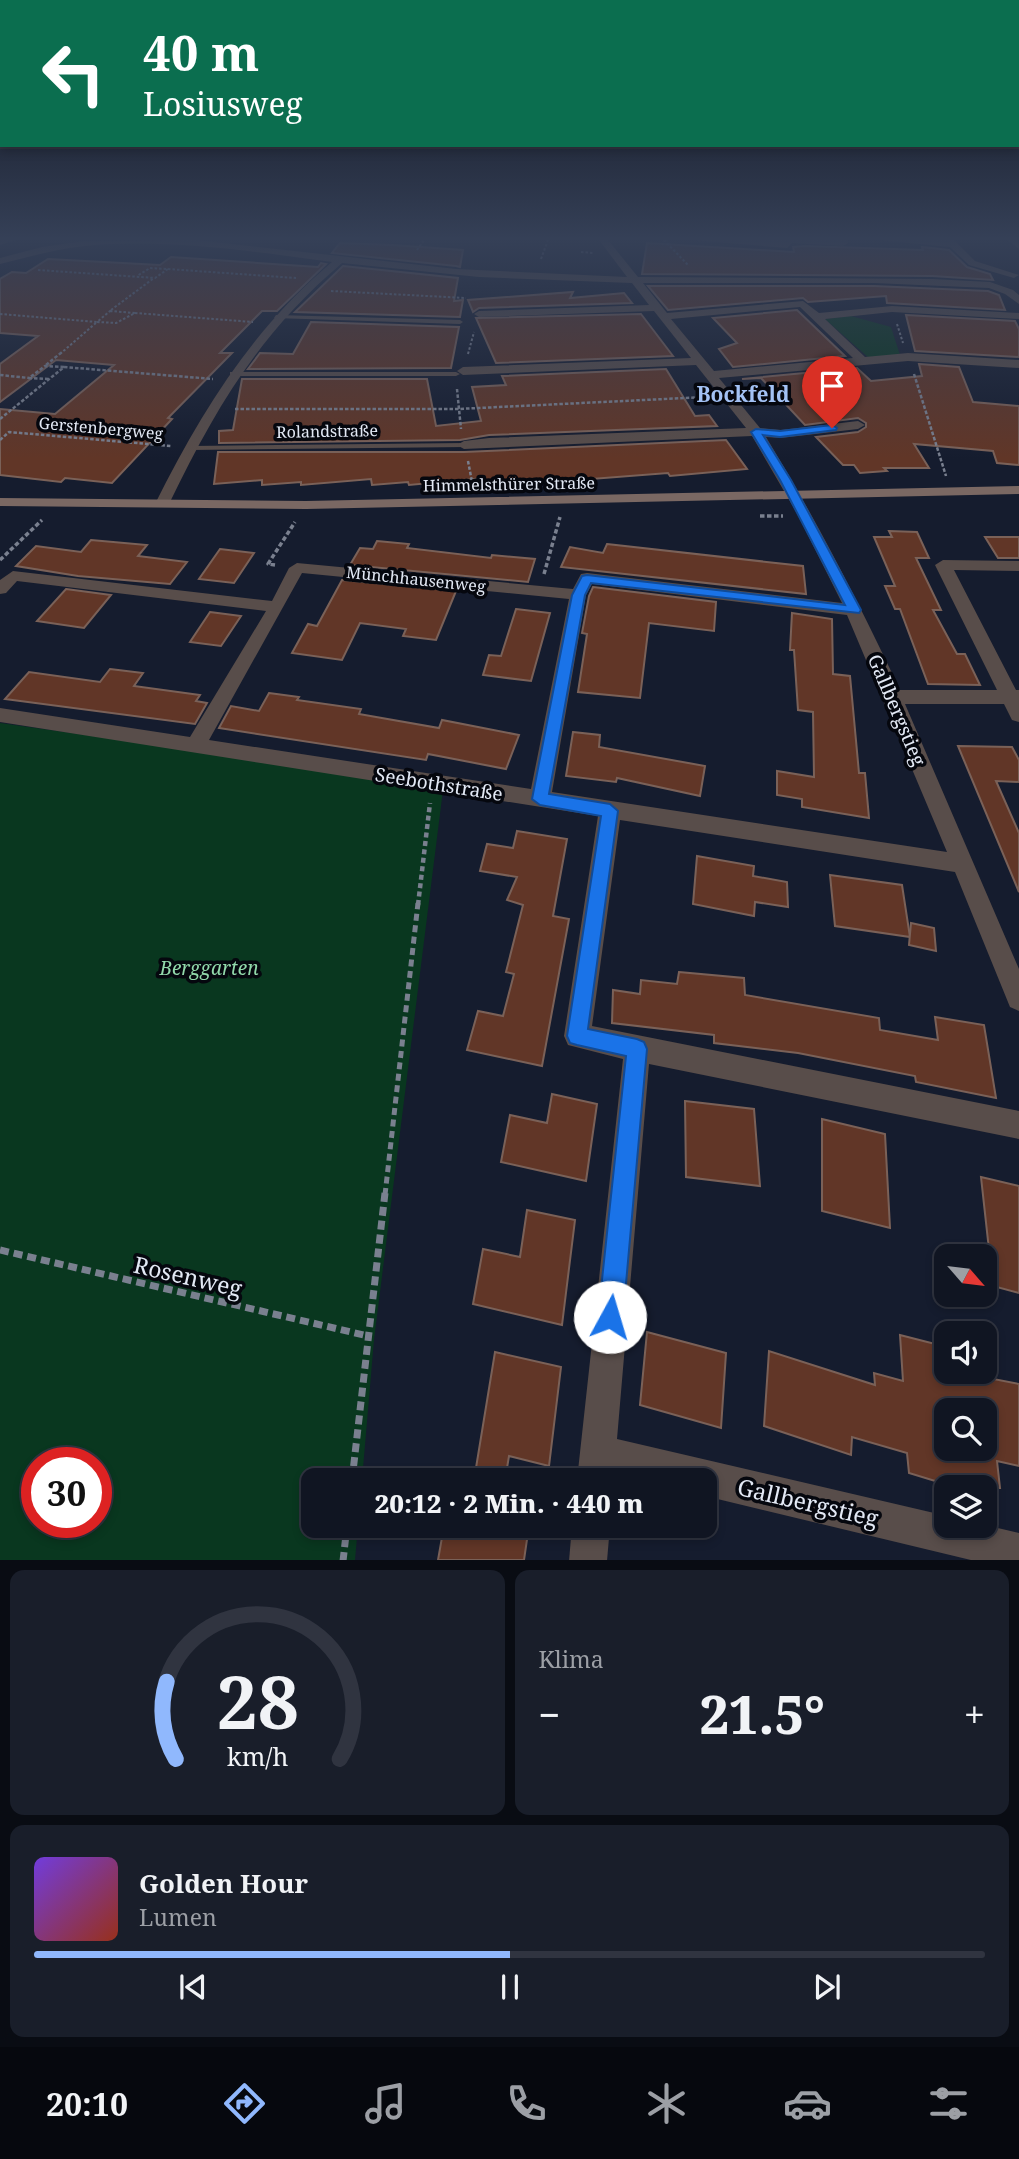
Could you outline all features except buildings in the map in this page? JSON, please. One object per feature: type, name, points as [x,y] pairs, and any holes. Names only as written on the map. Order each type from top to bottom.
[{"type":"street","points":[[162,504],[210,410],[231,377],[280,313]]},
{"type":"street","points":[[479,314],[589,313]]},
{"type":"street","name":"Gallbergstieg","points":[[663,313],[756,432],[795,496],[854,610],[893,697],[1019,999]]},
{"type":"street","points":[[812,313],[863,362]]},
{"type":"street","points":[[816,317],[856,313]]},
{"type":"street","points":[[961,313],[1019,316]]},
{"type":"street","points":[[460,373],[706,368],[863,362],[908,357],[1019,364]]},
{"type":"street","points":[[464,445],[756,432],[780,434],[858,425]]},
{"type":"street","name":"Himmelsthürer Straße","points":[[0,502],[306,505],[1019,490]]},
{"type":"street","points":[[1019,566],[943,565],[1014,697],[1019,715]]},
{"type":"street","points":[[196,745],[297,568]]},
{"type":"street","name":"Münchhausenweg","points":[[297,568],[582,587],[854,610]]},
{"type":"street","points":[[0,589],[13,576],[277,607]]},
{"type":"street","points":[[540,799],[582,587]]},
{"type":"street","points":[[893,697],[1014,697]]},
{"type":"street","name":"Seebothstraße","points":[[0,715],[433,784],[961,863]]},
{"type":"street","points":[[610,811],[577,1036],[1019,1125]]},
{"type":"street","points":[[596,1466],[637,1049]]},
{"type":"street","name":"Gallbergstieg","points":[[596,1466],[1019,1552]]},
{"type":"street","points":[[588,1560],[590,1538]]},
{"type":"lane","points":[[273,320],[460,323]]},
{"type":"lane","points":[[231,377],[460,373]]},
{"type":"lane","name":"Rolandstraße","points":[[190,448],[464,445]]},
{"type":"path","points":[[29,378],[108,313]]},
{"type":"path","points":[[0,314],[116,323],[135,313],[273,320]]},
{"type":"path","points":[[893,313],[946,477]]},
{"type":"path","points":[[45,366],[231,377]]},
{"type":"path","name":"Gerstenbergweg","points":[[0,419],[64,367]]},
{"type":"path","points":[[0,375],[49,379]]},
{"type":"path","name":"Rolandstraße","points":[[210,410],[458,409],[729,395]]},
{"type":"path","name":"Gerstenbergweg","points":[[0,431],[190,448]]},
{"type":"path","name":"Gerstenbergweg","points":[[0,440],[9,432]]},
{"type":"path","points":[[471,474],[472,484]]},
{"type":"path","points":[[0,560],[45,517]]},
{"type":"path","points":[[560,517],[544,574],[582,587]]},
{"type":"path","points":[[297,568],[268,564],[298,518]]},
{"type":"path","points":[[353,1468],[433,784]]},
{"type":"path","name":"Rosenweg","points":[[0,1250],[368,1336]]},
{"type":"path","points":[[343,1560],[346,1538]]},
{"type":"green space","points":[[851,316],[891,327],[900,355],[869,358],[825,319]]},
{"type":"green space","name":"Berggarten","points":[[0,723],[193,750],[443,790],[374,1340],[363,1468],[301,1468],[301,1538],[357,1538],[355,1560],[0,1560]]},
{"type":"district","name":"Bockfeld","points":[[743,394]]},
{"type":"route","points":[[610,1317],[637,1049],[577,1036],[610,811],[540,799],[578,595],[587,578],[854,610],[806,515],[756,432],[780,434],[832,428]]}]
